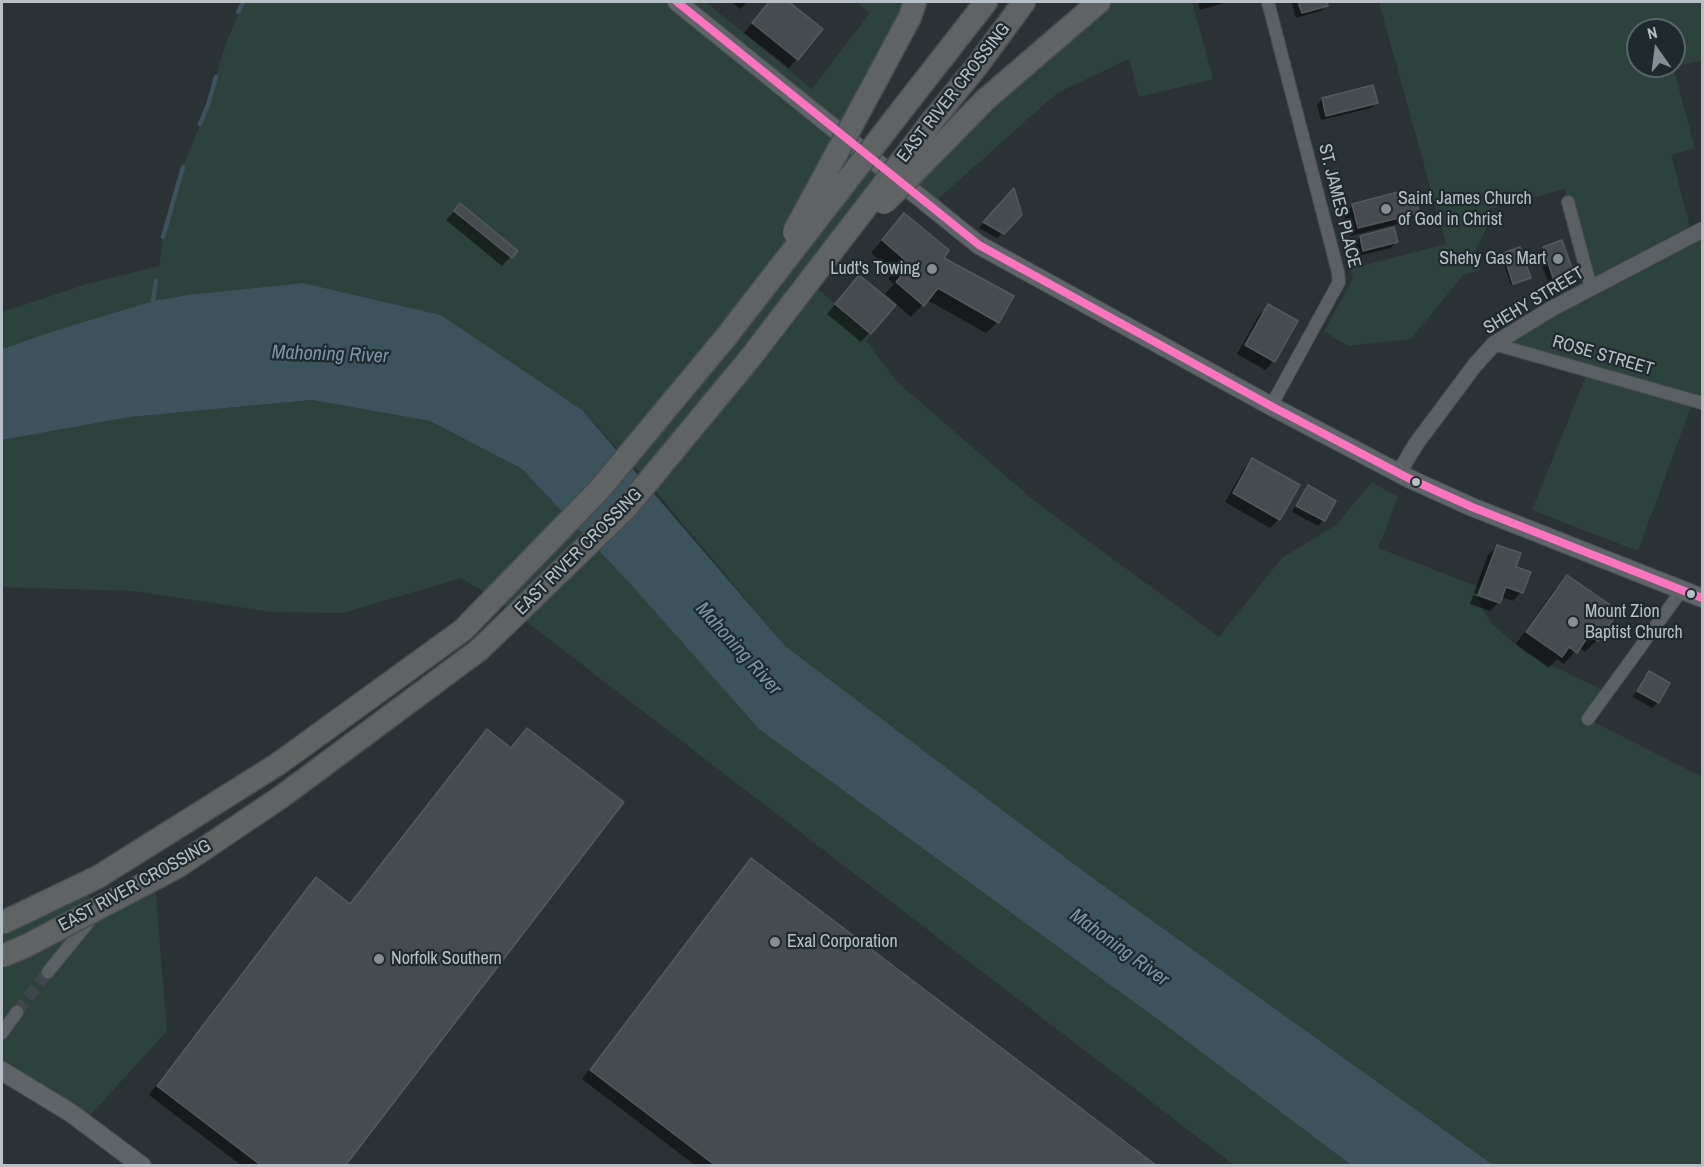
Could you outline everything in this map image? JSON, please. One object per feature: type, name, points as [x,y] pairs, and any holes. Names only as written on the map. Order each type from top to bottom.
[{"type":"highway","points":[[759,296],[910,17],[915,2]]},
{"type":"highway","name":"EAST RIVER CROSSING","points":[[2,923],[98,877],[278,764],[463,630],[598,490],[726,337],[986,2]]},
{"type":"highway","name":"EAST RIVER CROSSING","points":[[2,956],[26,946],[177,867],[281,796],[479,650],[627,507],[751,357],[1024,2]]},
{"type":"highway","points":[[812,277],[993,93],[1099,2]]},
{"type":"main road","points":[[677,2],[979,245],[1398,474],[1472,507],[1702,598]]},
{"type":"main road","points":[[2,1071],[71,1113],[142,1166]]},
{"type":"street","name":"ST. JAMES PLACE","points":[[1268,2],[1339,282],[1271,405]]},
{"type":"street","points":[[1568,202],[1591,288]]},
{"type":"street","name":"SHEHY STREET","points":[[1398,474],[1421,437],[1475,365],[1494,344],[1551,309],[1702,230]]},
{"type":"street","name":"ROSE STREET","points":[[1494,344],[1702,403]]},
{"type":"street","points":[[1588,719],[1682,590]]},
{"type":"street","points":[[48,972],[101,909],[123,890],[154,871]]},
{"type":"street","points":[[2,1033],[17,1012]]},
{"type":"green space","points":[[243,2],[708,2],[812,89],[870,13],[856,2],[915,2],[845,137],[891,174],[1099,2],[1192,2],[1213,79],[1139,97],[1129,59],[1057,93],[930,206],[905,182],[809,282],[871,334],[866,341],[897,382],[1037,503],[1219,637],[1282,558],[1336,525],[1372,482],[1398,497],[1378,548],[1481,588],[1478,596],[1483,611],[1493,625],[1527,654],[1607,692],[1588,719],[1702,777],[1702,1165],[1493,1165],[1090,876],[785,646],[648,482],[582,410],[441,315],[303,283],[153,301],[2,349],[2,312],[87,284],[159,266],[164,232],[183,167],[208,105],[225,46]]},
{"type":"green space","points":[[1379,2],[1702,2],[1702,60],[1686,64],[1686,18],[1626,18],[1626,78],[1676,78],[1695,148],[1671,155],[1692,235],[1702,230],[1702,403],[1693,401],[1638,551],[1532,510],[1588,371],[1494,344],[1591,288],[1565,189],[1487,210],[1490,221],[1475,251],[1480,270],[1463,275],[1411,339],[1348,346],[1324,331],[1353,279],[1350,269],[1446,244]]},
{"type":"green space","points":[[312,400],[430,421],[522,469],[636,590],[1156,1018],[1351,1165],[1234,1165],[498,600],[461,578],[343,613],[272,612],[134,591],[2,587],[2,440],[130,417]]},
{"type":"green space","points":[[154,871],[167,1031],[84,1122],[2,1071],[2,923],[80,886],[101,909]]},
{"type":"water","name":"Mahoning River","points":[[303,283],[441,315],[582,410],[785,646],[1090,876],[1493,1165],[1351,1165],[1156,1018],[759,729],[636,590],[522,469],[430,421],[312,400],[130,417],[2,440],[2,349],[153,301],[187,295]]},
{"type":"building","points":[[769,2],[789,2],[823,29],[798,60],[752,23]]},
{"type":"building","points":[[1298,2],[1327,2],[1328,6],[1302,13]]},
{"type":"building","points":[[1373,85],[1378,103],[1326,116],[1322,98]]},
{"type":"building","points":[[1014,188],[1022,215],[1004,234],[983,222]]},
{"type":"building","name":"Saint James Church of God in Christ","points":[[1402,191],[1405,205],[1417,202],[1419,213],[1358,228],[1352,204]]},
{"type":"building","points":[[460,203],[518,251],[512,258],[454,211]]},
{"type":"building","name":"Ludt's Towing","points":[[904,213],[949,250],[944,258],[1014,296],[999,323],[938,288],[924,306],[896,282],[905,271],[899,266],[904,259],[882,240]]},
{"type":"building","points":[[1394,227],[1398,242],[1363,251],[1360,236]]},
{"type":"building","name":"Shehy Gas Mart","points":[[1562,240],[1573,271],[1553,278],[1543,247]]},
{"type":"building","points":[[1520,247],[1531,278],[1513,284],[1503,253]]},
{"type":"building","points":[[859,275],[896,305],[871,334],[835,304]]},
{"type":"building","points":[[1268,304],[1298,321],[1275,362],[1245,345]]},
{"type":"building","points":[[1252,458],[1300,485],[1280,520],[1233,493]]},
{"type":"building","points":[[1308,485],[1336,501],[1325,521],[1296,506]]},
{"type":"building","points":[[1497,545],[1521,553],[1516,567],[1531,572],[1523,593],[1506,587],[1500,603],[1478,595]]},
{"type":"building","name":"Mount Zion Baptist Church","points":[[1567,575],[1619,611],[1598,641],[1589,635],[1577,653],[1569,647],[1562,657],[1526,632]]},
{"type":"building","points":[[1649,671],[1670,683],[1659,703],[1637,691]]},
{"type":"building","name":"Norfolk Southern","points":[[527,728],[624,802],[345,1166],[262,1166],[157,1086],[316,877],[350,904],[487,729],[511,748]]},
{"type":"building","name":"Exal Corporation","points":[[751,858],[1157,1166],[716,1166],[590,1070]]},
{"type":"waterway","points":[[238,12],[243,2]]},
{"type":"waterway","points":[[200,124],[216,77]]},
{"type":"waterway","points":[[163,237],[183,167]]},
{"type":"waterway","points":[[153,301],[156,281]]},
{"type":"tunnel","points":[[17,1012],[48,972]]},
{"type":"transit line","points":[[677,2],[979,245],[1271,406],[1410,479],[1472,507],[1702,598]]},
{"type":"place","name":"Saint James Church of God in Christ","points":[[1386,209]]},
{"type":"place","name":"Shehy Gas Mart","points":[[1558,259]]},
{"type":"place","name":"Ludt's Towing","points":[[932,269]]},
{"type":"place","name":"Mount Zion Baptist Church","points":[[1573,622]]},
{"type":"place","name":"Exal Corporation","points":[[775,942]]},
{"type":"place","name":"Norfolk Southern","points":[[379,959]]}]
